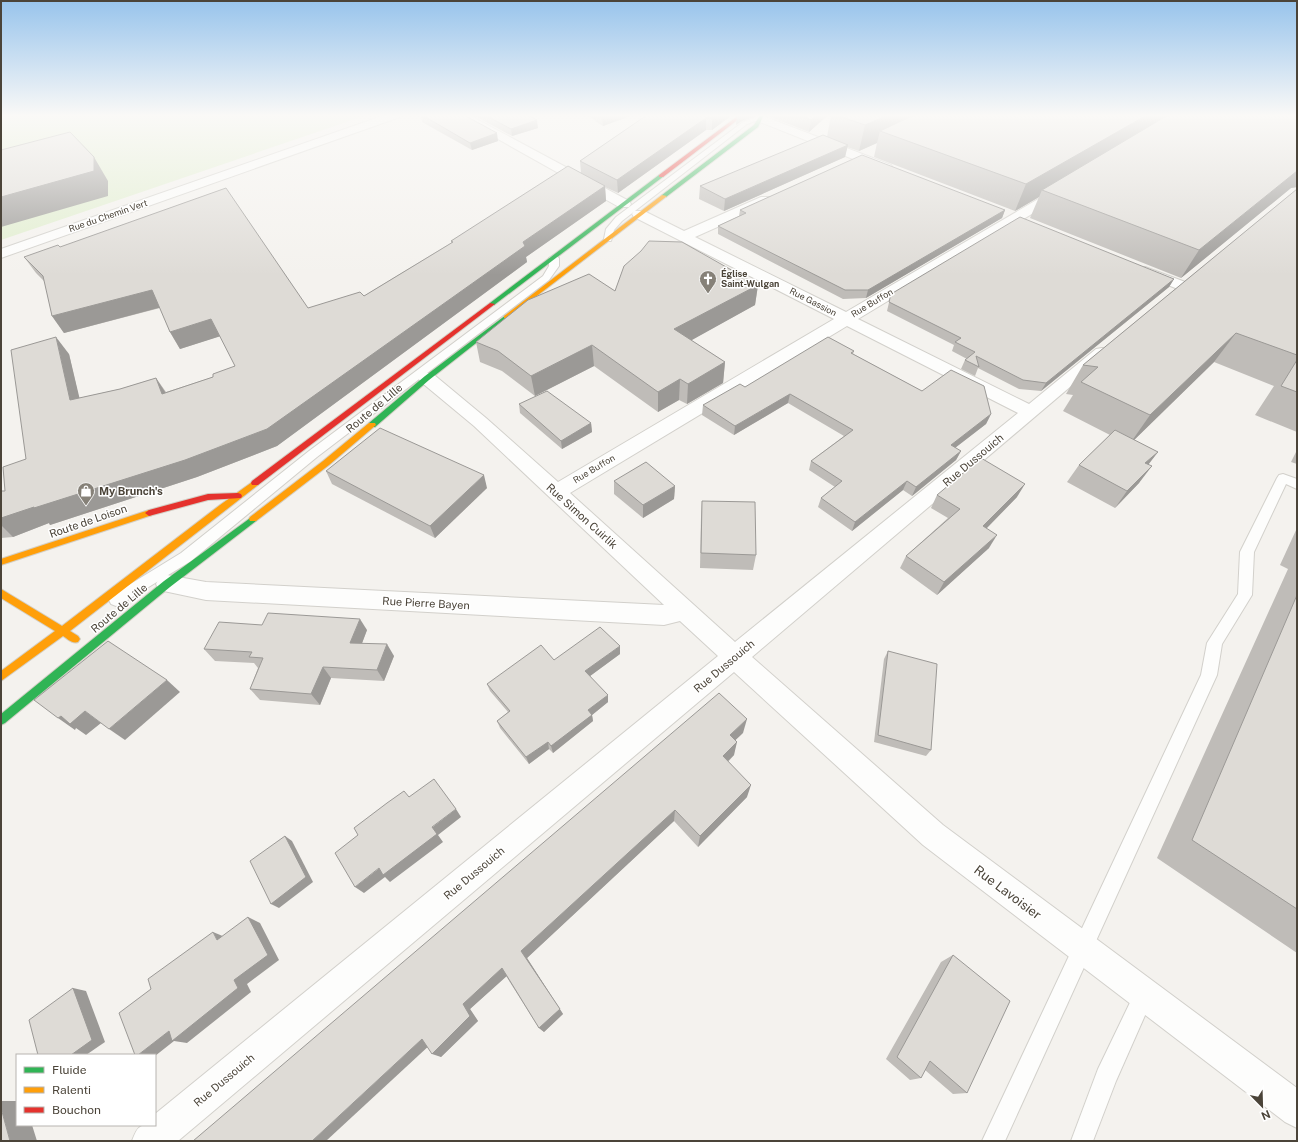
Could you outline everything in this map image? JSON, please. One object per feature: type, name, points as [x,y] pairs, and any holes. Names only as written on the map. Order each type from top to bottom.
[{"type":"main road","name":"Route de Lille","points":[[1,677],[64,632],[238,496],[671,168]]},
{"type":"main road","name":"Route de Lille","points":[[1,720],[167,584],[326,463],[402,402],[427,378],[700,168]]},
{"type":"main road","points":[[234,534],[244,510],[238,496]]},
{"type":"main road","name":"Route de Loison","points":[[1,562],[154,511],[208,497],[238,496]]},
{"type":"main road","points":[[1,594],[90,647]]},
{"type":"street","name":"Rue du Chemin Vert","points":[[1,254],[245,168]]},
{"type":"street","points":[[558,168],[624,204]]},
{"type":"street","points":[[888,168],[897,172]]},
{"type":"street","name":"Rue Buffon","points":[[556,492],[1071,185]]},
{"type":"street","points":[[685,236],[776,195]]},
{"type":"street","points":[[1001,212],[1031,224]]},
{"type":"street","name":"Rue Gassion","points":[[639,214],[1030,412]]},
{"type":"street","points":[[1132,265],[1183,286]]},
{"type":"street","name":"Rue Dussouich","points":[[150,1141],[1116,342]]},
{"type":"street","name":"Rue Simon Cuirlik","points":[[427,378],[480,422],[735,657]]},
{"type":"street","name":"Rue Pierre Bayen","points":[[167,584],[206,591],[664,616],[685,610]]},
{"type":"street","name":"Rue Lavoisier","points":[[735,657],[933,835],[1297,1110]]},
{"type":"lane","points":[[608,239],[610,229],[619,219],[686,168]]},
{"type":"lane","points":[[64,632],[186,557],[314,454],[546,278],[554,266],[554,258]]},
{"type":"lane","points":[[993,1141],[1209,675],[1215,643],[1245,595],[1246,552],[1284,478],[1297,484]]},
{"type":"lane","points":[[1,704],[90,647]]},
{"type":"lane","points":[[1082,1141],[1106,1077],[1144,995]]},
{"type":"green space","points":[[1,168],[211,168],[1,240]]},
{"type":"building","points":[[1,168],[94,168],[94,171],[1,197]]},
{"type":"building","points":[[564,168],[572,168],[605,186],[523,242],[525,246],[267,429],[185,460],[1,518],[1,491],[5,491],[3,467],[26,459],[11,350],[56,337],[70,400],[120,389],[156,378],[162,394],[213,377],[213,374],[235,366],[211,319],[170,332],[152,290],[52,316],[43,276],[24,257],[58,245],[60,247],[226,188],[308,308],[360,292],[364,296],[453,242],[451,241]]},
{"type":"building","points":[[594,168],[634,168],[617,180]]},
{"type":"building","points":[[743,168],[795,168],[725,199],[700,186]]},
{"type":"building","points":[[833,168],[897,168],[1005,210],[868,290],[845,290],[718,226],[746,213],[740,210]]},
{"type":"building","points":[[983,168],[1054,168],[1026,184]]},
{"type":"building","points":[[1078,168],[1297,168],[1297,171],[1199,250],[1042,190]]},
{"type":"building","points":[[1297,189],[1297,355],[1236,333],[1150,415],[1081,382],[1098,367],[1083,365]]},
{"type":"building","points":[[1020,217],[1174,279],[1046,383],[1023,380],[976,356],[979,367],[965,360],[975,352],[955,342],[961,338],[889,302],[891,294]]},
{"type":"building","points":[[649,241],[682,242],[758,285],[674,329],[725,362],[688,384],[680,379],[658,392],[592,345],[531,376],[498,351],[476,342],[528,300],[589,274],[615,291],[624,266],[641,251]]},
{"type":"building","points":[[828,337],[854,351],[851,353],[922,391],[951,370],[984,386],[991,414],[951,445],[961,451],[916,487],[907,481],[855,522],[821,498],[842,481],[811,461],[853,430],[790,394],[735,426],[703,405],[740,384],[745,387]]},
{"type":"building","points":[[1297,360],[1297,392],[1281,386]]},
{"type":"building","points":[[547,391],[591,423],[561,441],[519,404]]},
{"type":"building","points":[[380,428],[484,475],[430,526],[326,471]]},
{"type":"building","points":[[1115,430],[1158,452],[1145,463],[1152,466],[1127,491],[1079,465]]},
{"type":"building","points":[[981,458],[1025,484],[983,526],[997,535],[944,582],[906,556],[960,509],[937,495]]},
{"type":"building","points":[[646,462],[675,486],[643,505],[614,481]]},
{"type":"building","points":[[702,501],[755,502],[756,555],[701,553]]},
{"type":"building","points":[[1297,595],[1297,909],[1192,840]]},
{"type":"building","points":[[268,613],[360,619],[350,643],[387,644],[377,670],[323,667],[311,694],[250,689],[263,658],[249,657],[252,652],[204,649],[219,622],[262,625]]},
{"type":"building","points":[[600,627],[620,646],[585,671],[608,695],[588,710],[592,715],[551,746],[548,742],[526,757],[497,721],[510,711],[487,684],[541,645],[554,660]]},
{"type":"building","points":[[108,641],[167,680],[109,729],[85,711],[70,724],[61,716],[58,718],[34,700]]},
{"type":"building","points":[[888,651],[937,664],[931,750],[878,735]]},
{"type":"building","points":[[719,693],[747,719],[730,735],[737,742],[723,756],[751,785],[700,836],[675,810],[521,951],[560,1009],[539,1028],[502,968],[463,1004],[470,1016],[432,1054],[422,1039],[312,1141],[193,1141]]},
{"type":"building","points":[[434,779],[456,809],[432,827],[437,834],[383,875],[379,868],[355,887],[335,853],[358,835],[354,828],[387,803],[404,791],[409,797]]},
{"type":"building","points":[[285,836],[306,877],[271,904],[250,861]]},
{"type":"building","points":[[248,917],[268,955],[234,980],[238,988],[172,1041],[169,1031],[139,1054],[135,1054],[119,1013],[151,989],[148,979],[213,932],[217,940]]},
{"type":"building","points":[[953,955],[1010,1001],[967,1093],[930,1061],[921,1078],[897,1057]]},
{"type":"building","points":[[73,988],[92,1040],[72,1054],[38,1054],[29,1020]]},
{"type":"building","points":[[1,1108],[10,1141],[1,1141]]},
{"type":"traffic: fast","points":[[664,196],[700,168]]},
{"type":"traffic: fast","points":[[492,304],[661,176]]},
{"type":"traffic: fast","points":[[372,425],[427,378],[506,317]]},
{"type":"traffic: fast","points":[[1,720],[167,584],[253,519]]},
{"type":"traffic: slow","points":[[506,317],[664,196]]},
{"type":"traffic: slow","points":[[253,519],[326,463],[372,425]]},
{"type":"traffic: slow","points":[[1,677],[255,483]]},
{"type":"traffic: slow","points":[[1,562],[149,513]]},
{"type":"traffic: slow","points":[[1,593],[75,639]]},
{"type":"traffic: jam","points":[[661,176],[671,168]]},
{"type":"traffic: jam","points":[[255,483],[492,304]]},
{"type":"traffic: jam","points":[[149,513],[208,497],[238,496]]},
{"type":"place","name":"Église Saint-Wulgan","points":[[708,294]]},
{"type":"place","name":"My Brunch's","points":[[86,506]]}]
